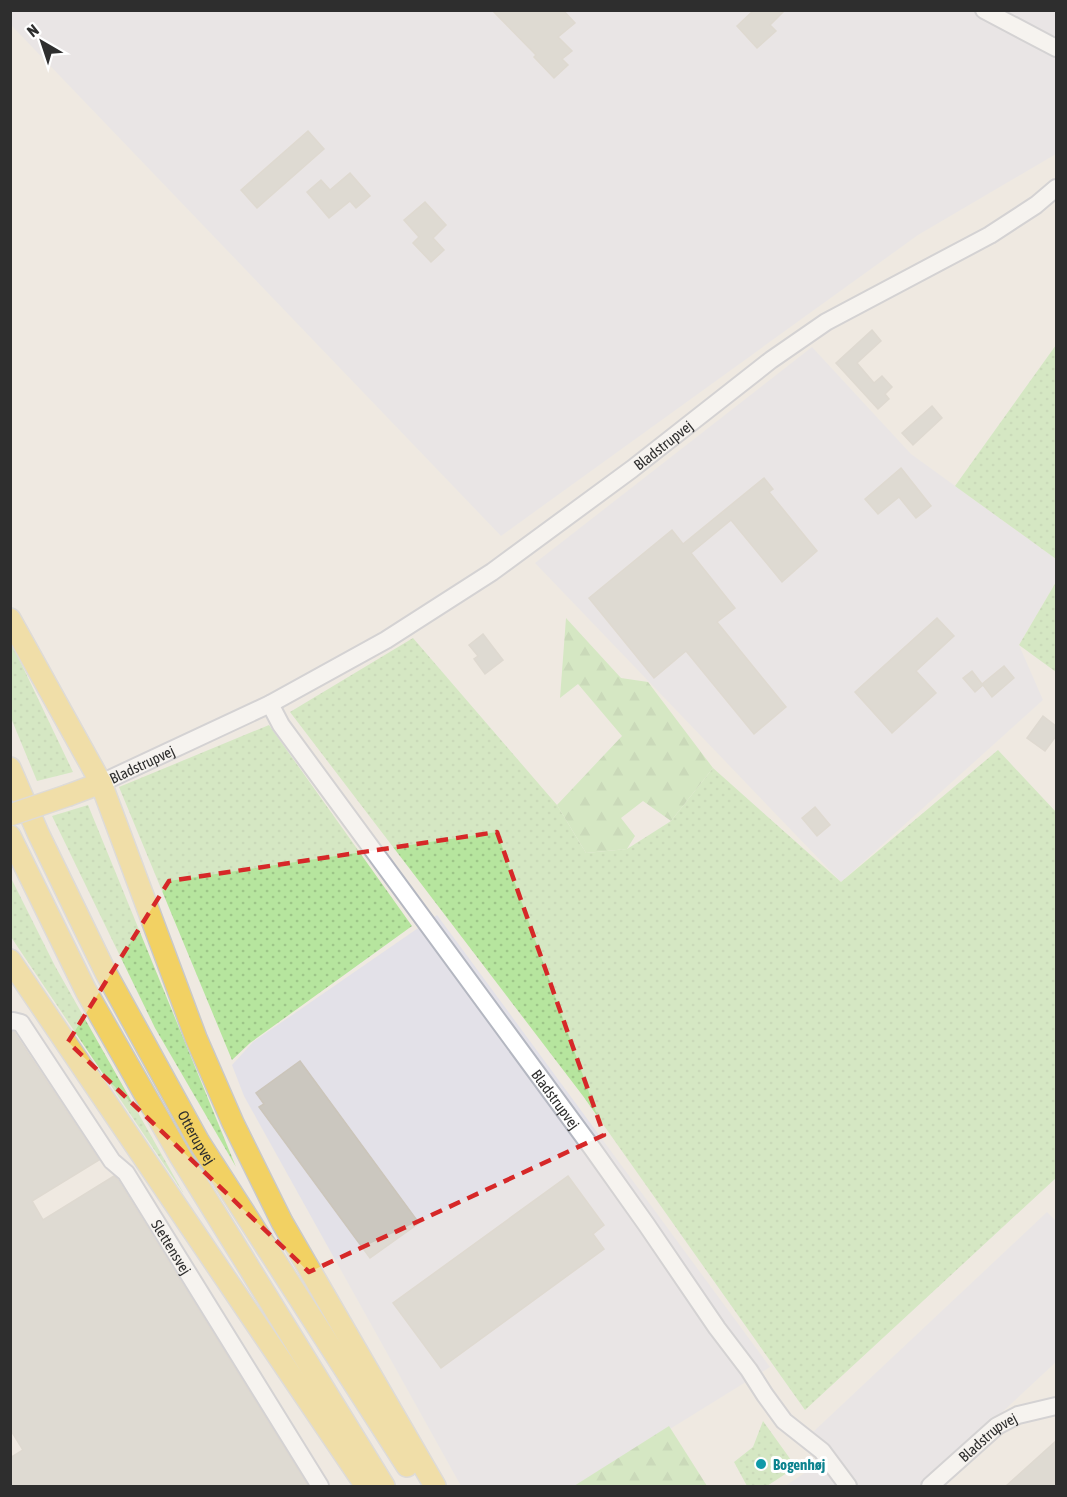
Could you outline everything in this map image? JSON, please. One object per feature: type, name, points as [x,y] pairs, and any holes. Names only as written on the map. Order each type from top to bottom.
[{"type":"main road","points":[[10,619],[101,783],[196,1038],[232,1123],[282,1222],[435,1486]]},
{"type":"main road","name":"Otterupvej","points":[[10,768],[38,833],[106,973],[199,1142],[420,1486]]},
{"type":"main road","name":"Bladstrupvej","points":[[10,815],[101,783]]},
{"type":"main road","name":"Otterupvej","points":[[10,836],[86,991],[180,1156],[384,1486]]},
{"type":"main road","points":[[10,960],[366,1486]]},
{"type":"street","points":[[984,10],[1056,48]]},
{"type":"street","name":"Bladstrupvej","points":[[101,783],[270,704],[386,640],[492,572],[632,470],[771,360],[825,322],[990,235],[1036,205],[1056,188]]},
{"type":"street","name":"Bladstrupvej","points":[[270,704],[281,725],[639,1214],[784,1421],[822,1451],[849,1486]]},
{"type":"street","name":"Slettensvej","points":[[10,1022],[21,1023],[111,1161],[126,1173],[320,1486]]},
{"type":"street","name":"Bladstrupvej","points":[[930,1486],[997,1426],[1018,1414],[1056,1406]]},
{"type":"highlighted area","points":[[497,832],[604,1135],[309,1272],[68,1042],[169,881]]},
{"type":"shaded area","points":[[11,10],[1056,11],[1056,154],[918,235],[501,536],[11,25]]},
{"type":"shaded area","points":[[812,347],[911,454],[1056,559],[1056,582],[1019,645],[1043,700],[841,882],[535,563]]},
{"type":"shaded area","points":[[437,915],[770,1367],[578,1486],[461,1486],[244,1096],[232,1065],[253,1042]]},
{"type":"shaded area","points":[[1047,1212],[1056,1221],[1056,1362],[923,1486],[785,1486],[833,1454],[813,1432]]},
{"type":"green space","points":[[1056,345],[1056,559],[955,486]]},
{"type":"green space","points":[[1056,582],[1056,672],[1019,645]]},
{"type":"green space","points":[[566,618],[621,678],[648,682],[713,768],[671,821],[643,801],[621,818],[635,836],[627,849],[586,853],[557,805],[622,736],[578,684],[560,698]]},
{"type":"green space","points":[[413,638],[557,805],[586,853],[627,849],[671,821],[713,768],[841,882],[998,750],[1056,812],[1056,1178],[805,1410],[583,1096],[290,712]]},
{"type":"green space","points":[[10,640],[73,772],[37,781],[11,718]]},
{"type":"green space","points":[[269,725],[412,926],[250,1043],[232,1060],[119,787]]},
{"type":"green space","points":[[88,805],[236,1167],[155,1028],[52,816]]},
{"type":"green space","points":[[10,876],[55,966],[184,1194],[11,937]]},
{"type":"green space","points":[[763,1421],[796,1467],[767,1486],[747,1486],[734,1462],[753,1447]]},
{"type":"green space","points":[[669,1426],[707,1486],[574,1486]]},
{"type":"building","points":[[492,10],[563,10],[575,23],[558,37],[572,51],[562,59],[568,65],[554,78],[534,57],[536,55]]},
{"type":"building","points":[[754,10],[785,10],[770,25],[776,31],[757,48],[737,26]]},
{"type":"building","points":[[308,131],[324,149],[257,208],[241,190]]},
{"type":"building","points":[[350,173],[370,196],[356,208],[350,201],[329,218],[307,192],[321,180],[330,190]]},
{"type":"building","points":[[425,202],[446,225],[433,238],[444,250],[431,262],[413,243],[419,237],[404,220]]},
{"type":"building","points":[[872,330],[881,341],[857,363],[874,383],[882,376],[892,387],[885,394],[889,399],[878,409],[836,363]]},
{"type":"building","points":[[932,406],[942,418],[913,445],[902,433]]},
{"type":"building","points":[[901,468],[931,506],[916,518],[899,497],[878,514],[865,499]]},
{"type":"building","points":[[764,478],[773,489],[769,492],[817,551],[782,582],[731,520],[691,553],[735,608],[717,622],[786,707],[754,734],[686,651],[654,678],[589,598],[672,530],[683,544]]},
{"type":"building","points":[[937,618],[954,636],[916,671],[936,693],[892,733],[855,692]]},
{"type":"building","points":[[483,634],[503,660],[485,674],[474,659],[478,656],[469,645]]},
{"type":"building","points":[[1004,666],[1014,678],[992,697],[983,685],[975,692],[963,678],[972,671],[982,684]]},
{"type":"building","points":[[1043,716],[1056,726],[1056,736],[1045,751],[1027,738]]},
{"type":"building","points":[[815,807],[830,825],[817,836],[802,818]]},
{"type":"building","points":[[10,1032],[14,1032],[99,1160],[32,1201],[43,1220],[114,1176],[118,1180],[308,1486],[10,1486],[10,1458],[23,1450],[10,1429]]},
{"type":"building","points":[[300,1061],[419,1223],[370,1258],[259,1107],[264,1104],[256,1093]]},
{"type":"building","points":[[568,1176],[604,1225],[593,1234],[604,1249],[441,1368],[393,1303]]},
{"type":"building","points":[[1056,1441],[1056,1486],[1006,1486]]},
{"type":"place","name":"Bogenhøj","points":[[761,1464]]}]
